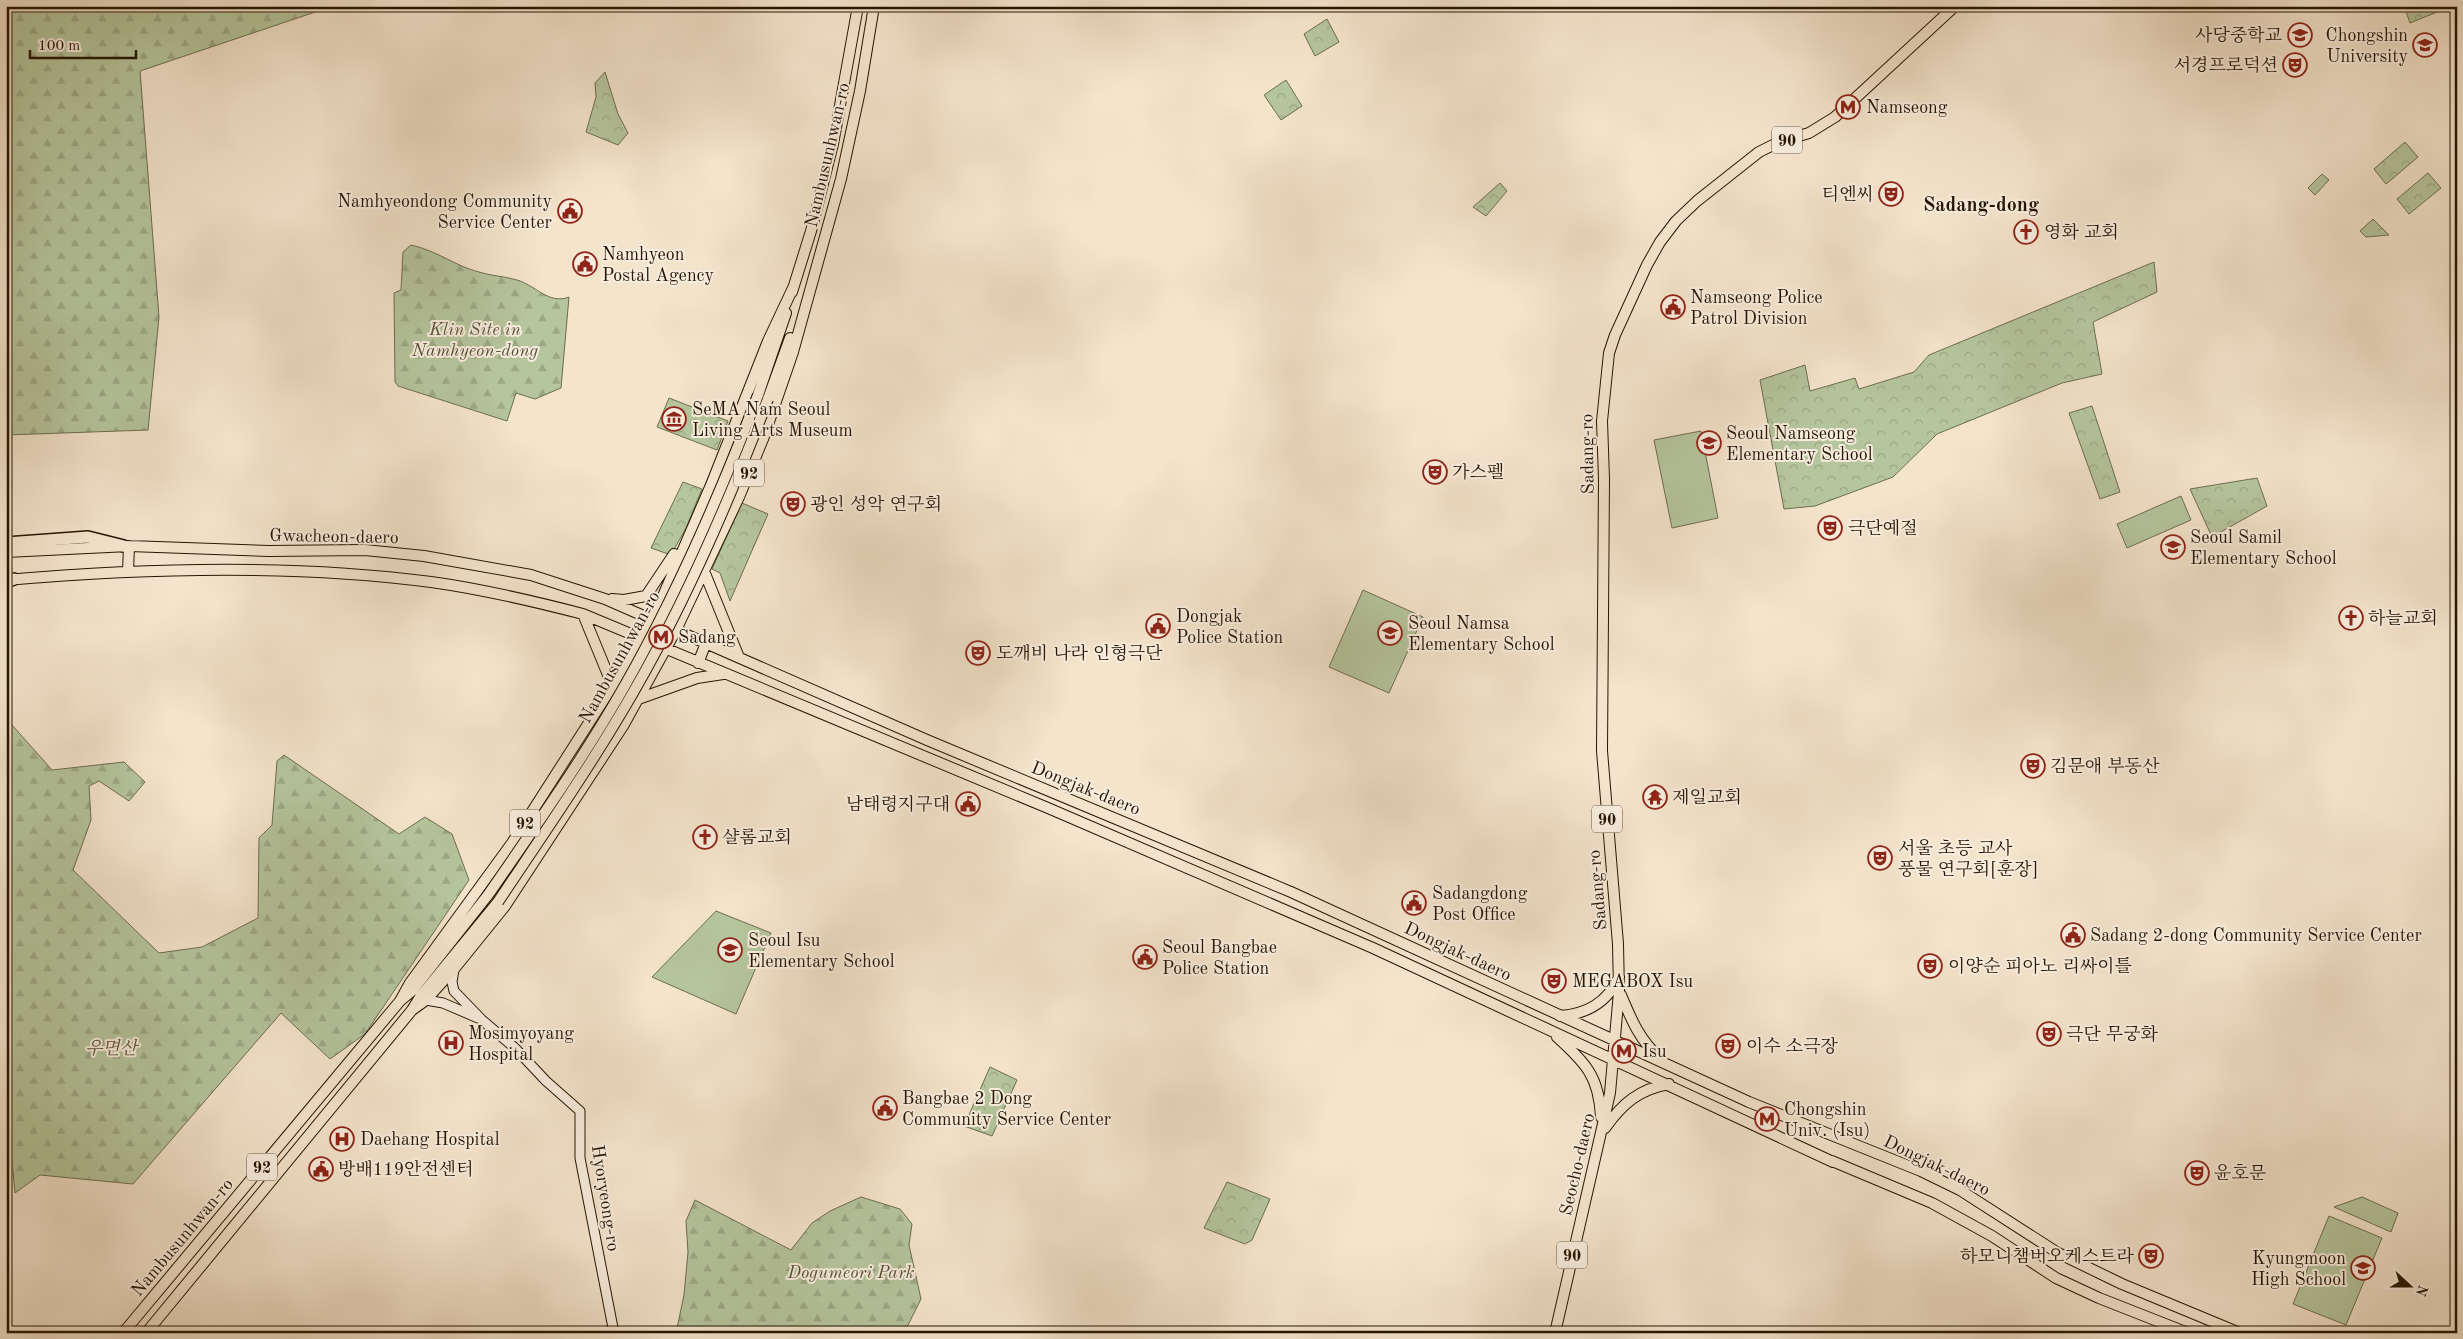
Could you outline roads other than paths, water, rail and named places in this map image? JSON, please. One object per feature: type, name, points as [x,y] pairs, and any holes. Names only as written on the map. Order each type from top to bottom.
[{"type":"highway","points":[[6,543],[88,537],[127,546]]},
{"type":"main road","name":"Nambusunhwan-ro","points":[[146,1333],[412,1010],[420,997],[498,902],[605,739],[663,637],[720,520],[763,397],[811,231],[833,144],[858,6]]},
{"type":"main road","name":"Nambusunhwan-ro","points":[[412,1010],[426,1000],[454,969],[505,906],[641,698],[704,571],[763,439],[793,352],[846,155],[860,91],[874,6]]},
{"type":"main road","name":"Sadang-ro","points":[[1614,1060],[1620,992],[1602,751],[1604,480],[1602,421],[1606,372],[1615,335],[1635,288],[1660,242],[1697,200],[1759,152],[1779,142],[1809,133],[1826,124],[1851,104],[1955,6]]},
{"type":"main road","name":"Nambusunhwan-ro","points":[[400,1001],[410,983],[512,843],[626,666],[651,620],[696,517],[768,341],[793,288]]},
{"type":"main road","name":"Nambusunhwan-ro","points":[[123,1333],[400,1001],[412,991],[488,895],[540,822],[624,687],[657,625],[710,516],[803,310]]},
{"type":"main road","points":[[605,599],[642,598],[650,593],[696,517]]},
{"type":"main road","points":[[127,546],[128,572]]},
{"type":"main road","name":"Gwacheon-daero","points":[[6,552],[127,546],[269,551],[365,550],[414,555],[531,575],[605,599],[651,620]]},
{"type":"main road","name":"Gwacheon-daero","points":[[9,580],[69,573],[247,570],[364,575],[441,584],[530,600],[583,614],[641,638]]},
{"type":"main road","points":[[704,571],[738,655]]},
{"type":"main road","points":[[583,614],[612,688]]},
{"type":"main road","name":"Dongjak-daero","points":[[651,620],[738,655],[1047,790],[1291,892],[1749,1102],[1921,1171],[1960,1190],[2058,1253],[2122,1284],[2240,1333]]},
{"type":"main road","name":"Dongjak-daero","points":[[641,638],[723,674],[1042,806],[1373,948],[1551,1032],[1670,1084],[1832,1162],[1932,1203],[1992,1236],[2056,1278],[2099,1298],[2188,1333]]},
{"type":"main road","points":[[698,663],[706,643]]},
{"type":"main road","points":[[626,666],[641,670],[650,680]]},
{"type":"main road","points":[[641,698],[697,678],[723,674]]},
{"type":"main road","points":[[1042,806],[1047,790]]},
{"type":"main road","name":"Hyoryeong-ro","points":[[454,969],[452,982],[454,991],[482,1020],[580,1111],[580,1158],[614,1333]]},
{"type":"main road","points":[[1559,1016],[1576,1015],[1591,1010],[1609,993],[1619,976]]},
{"type":"main road","points":[[1620,992],[1641,1037],[1650,1050],[1670,1067]]},
{"type":"main road","points":[[426,1000],[443,1003],[482,1020]]},
{"type":"main road","points":[[1551,1032],[1584,1062],[1594,1079],[1600,1096],[1601,1133]]},
{"type":"main road","name":"Seocho-daero","points":[[1555,1333],[1601,1133],[1614,1060]]},
{"type":"main road","points":[[1601,1133],[1626,1102],[1641,1092],[1670,1084]]},
{"type":"place","name":"사당중학교","points":[[2300,35]]},
{"type":"place","name":"Chongshin University","points":[[2425,45]]},
{"type":"place","name":"서경프로덕션","points":[[2295,65]]},
{"type":"place","name":"Namseong","points":[[1848,107]]},
{"type":"place","name":"티엔씨","points":[[1891,194]]},
{"type":"place","name":"Namhyeondong Community Service Center","points":[[570,211]]},
{"type":"place","name":"영화 교회","points":[[2026,232]]},
{"type":"place","name":"Namhyeon Postal Agency","points":[[585,264]]},
{"type":"place","name":"Namseong Police Patrol Division","points":[[1673,307]]},
{"type":"place","name":"SeMA Nam Seoul Living Arts Museum","points":[[674,419]]},
{"type":"place","name":"Seoul Namseong Elementary School","points":[[1709,443]]},
{"type":"place","name":"가스펠","points":[[1435,472]]},
{"type":"place","name":"광인 성악 연구회","points":[[793,504]]},
{"type":"place","name":"극단예절","points":[[1830,528]]},
{"type":"place","name":"Seoul Samil Elementary School","points":[[2173,547]]},
{"type":"place","name":"하늘교회","points":[[2351,618]]},
{"type":"place","name":"Dongjak Police Station","points":[[1158,626]]},
{"type":"place","name":"Seoul Namsa Elementary School","points":[[1390,633]]},
{"type":"place","name":"Sadang","points":[[661,637]]},
{"type":"place","name":"도깨비 나라 인형극단","points":[[978,653]]},
{"type":"place","name":"김문애 부동산","points":[[2033,766]]},
{"type":"place","name":"제일교회","points":[[1655,797]]},
{"type":"place","name":"남태령지구대","points":[[968,804]]},
{"type":"place","name":"샬롬교회","points":[[705,837]]},
{"type":"place","name":"서울 초등 교사 풍물 연구회[훈장]","points":[[1880,858]]},
{"type":"place","name":"Sadangdong Post Office","points":[[1414,903]]},
{"type":"place","name":"Sadang 2-dong Community Service Center","points":[[2073,935]]},
{"type":"place","name":"Seoul Isu Elementary School","points":[[730,950]]},
{"type":"place","name":"Seoul Bangbae Police Station","points":[[1145,957]]},
{"type":"place","name":"이양순 피아노 리싸이틀","points":[[1930,966]]},
{"type":"place","name":"MEGABOX Isu","points":[[1554,981]]},
{"type":"place","name":"극단 무궁화","points":[[2049,1034]]},
{"type":"place","name":"Mosimyoyang Hospital","points":[[451,1043]]},
{"type":"place","name":"이수 소극장","points":[[1728,1046]]},
{"type":"place","name":"Isu","points":[[1624,1051]]},
{"type":"place","name":"Bangbae 2 Dong Community Service Center","points":[[885,1108]]},
{"type":"place","name":"Chongshin Univ. (Isu)","points":[[1767,1119]]},
{"type":"place","name":"Daehang Hospital","points":[[342,1139]]},
{"type":"place","name":"방배119안전센터","points":[[321,1169]]},
{"type":"place","name":"윤호문","points":[[2197,1173]]},
{"type":"place","name":"하모니챔버오케스트라","points":[[2151,1256]]},
{"type":"place","name":"Kyungmoon High School","points":[[2363,1268]]},
{"type":"district","name":"Sadang-dong","points":[[1981,204]]},
{"type":"park label","name":"Klin Site in Namhyeon-dong","points":[[475,339]]},
{"type":"park label","name":"우면산","points":[[111,1048]]},
{"type":"park label","name":"Dogumeori Park","points":[[851,1272]]}]
